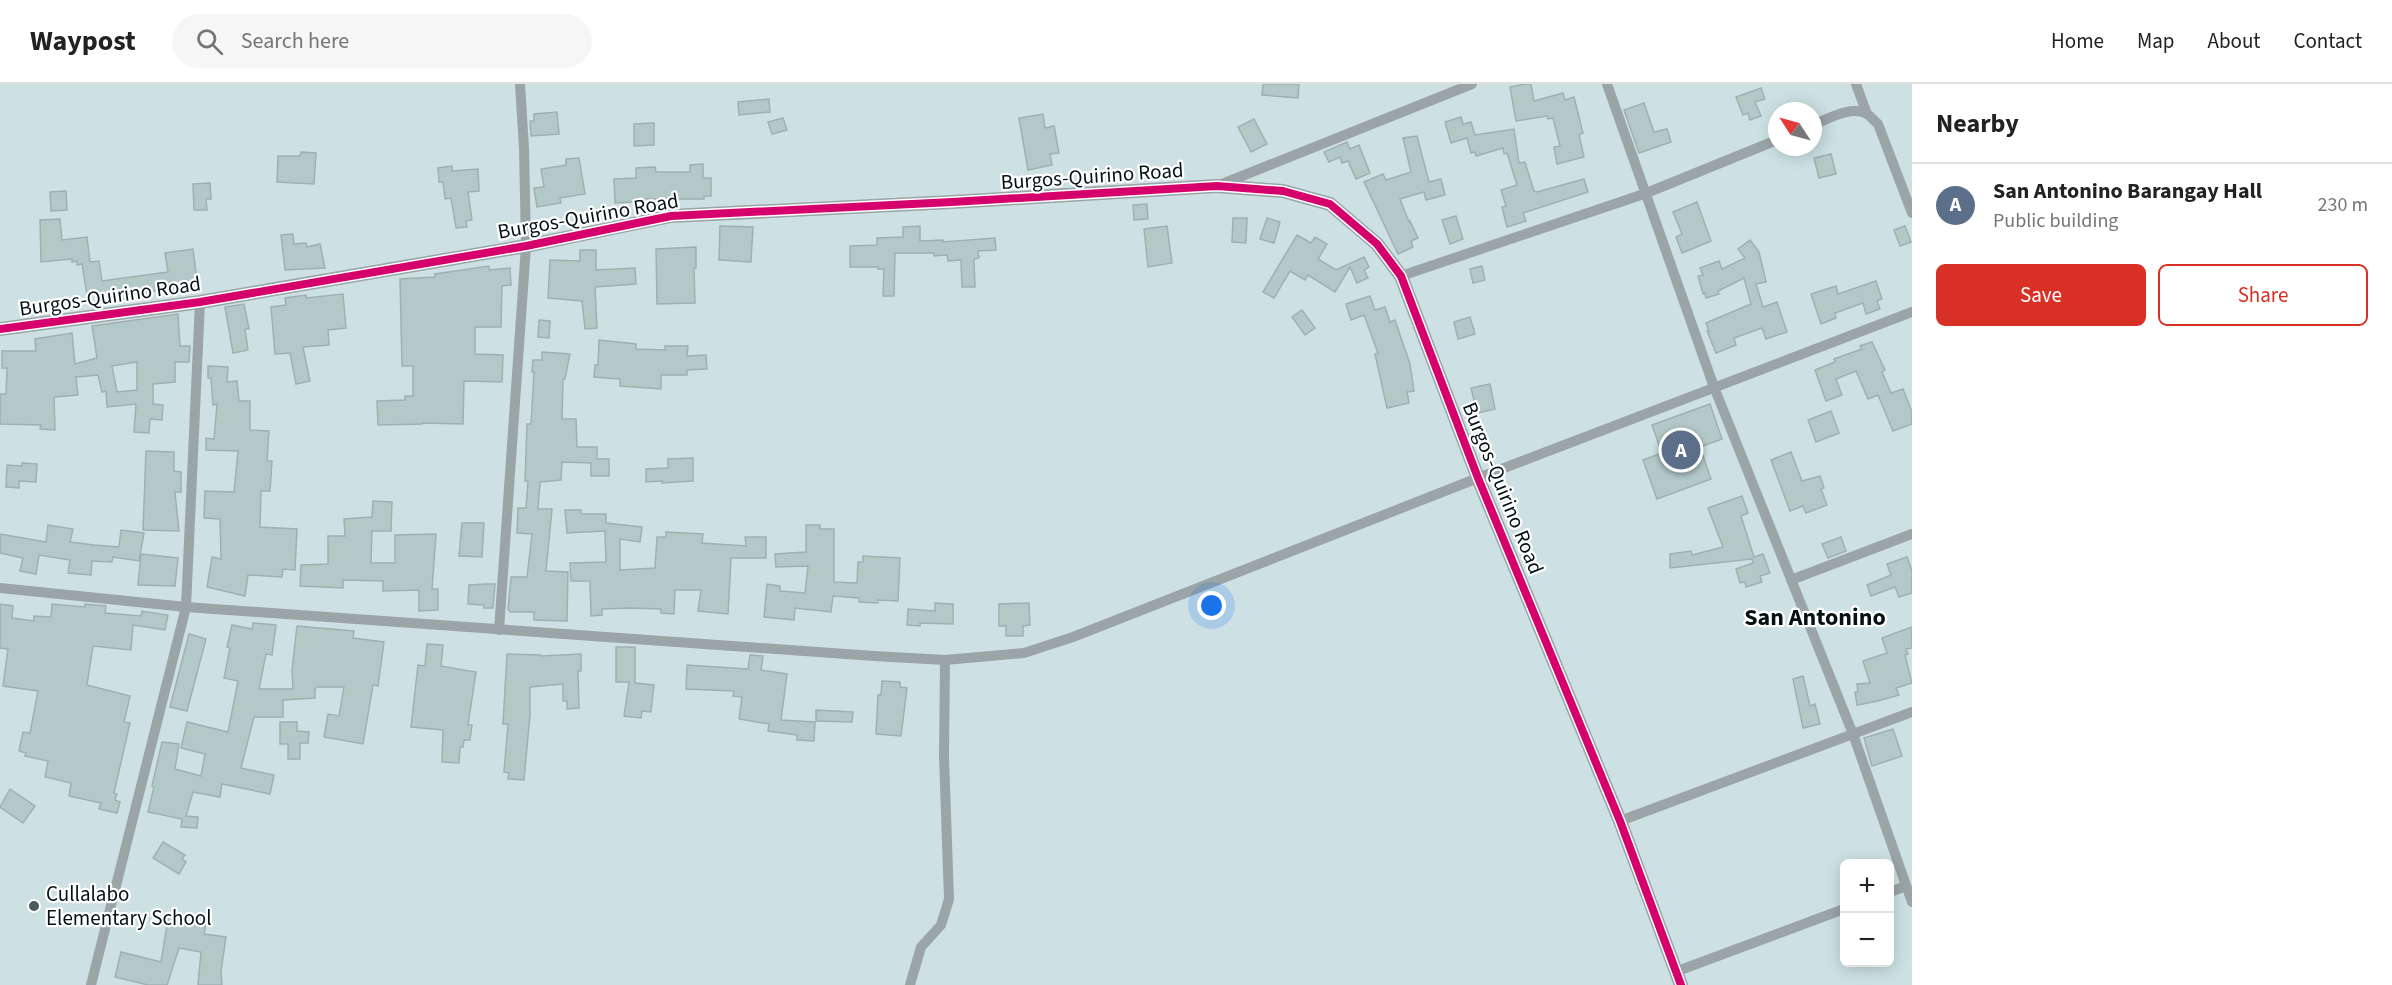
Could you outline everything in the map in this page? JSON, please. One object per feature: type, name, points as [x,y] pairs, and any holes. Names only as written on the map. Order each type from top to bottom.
[{"type":"street","points":[[500,630],[526,246],[520,84]]},
{"type":"street","points":[[1216,186],[1472,84]]},
{"type":"street","points":[[1607,84],[1714,387],[1853,734],[1912,902]]},
{"type":"street","points":[[1856,84],[1867,114]]},
{"type":"street","points":[[1822,121],[1843,113],[1857,111],[1867,114],[1878,124],[1912,213]]},
{"type":"street","points":[[1401,276],[1644,194],[1768,144]]},
{"type":"street","name":"Burgos-Quirino Road","points":[[0,329],[200,302],[526,246],[671,216],[1216,186],[1283,191],[1330,204],[1377,243],[1401,276],[1478,478],[1620,821],[1678,979]]},
{"type":"street","points":[[91,985],[186,607],[200,302]]},
{"type":"street","points":[[0,588],[186,607],[945,660],[1024,653],[1073,637],[1478,478],[1912,312]]},
{"type":"street","points":[[1791,580],[1912,534]]},
{"type":"street","points":[[910,985],[921,947],[941,925],[949,899],[944,757],[945,660]]},
{"type":"street","points":[[1620,821],[1912,712]]},
{"type":"street","points":[[1894,890],[1906,885]]},
{"type":"street","points":[[1678,979],[1840,911]]},
{"type":"building","points":[[1263,84],[1299,84],[1298,98],[1262,95]]},
{"type":"building","points":[[1531,84],[1534,101],[1563,93],[1565,100],[1574,97],[1583,133],[1579,135],[1584,157],[1557,164],[1554,147],[1560,146],[1553,118],[1548,119],[1547,116],[1516,121],[1510,87]]},
{"type":"building","points":[[1761,88],[1765,99],[1755,102],[1761,116],[1750,120],[1748,113],[1743,115],[1736,97]]},
{"type":"building","points":[[769,99],[770,112],[739,115],[738,102]]},
{"type":"building","points":[[1644,103],[1654,132],[1667,129],[1671,142],[1639,153],[1624,110]]},
{"type":"building","points":[[557,112],[559,134],[531,136],[530,121],[534,121],[534,114]]},
{"type":"building","points":[[1043,114],[1045,128],[1054,126],[1059,153],[1050,154],[1052,165],[1028,170],[1019,118]]},
{"type":"building","points":[[1461,117],[1463,124],[1471,122],[1475,135],[1514,129],[1519,163],[1525,162],[1534,191],[1584,179],[1588,192],[1523,213],[1526,221],[1507,227],[1502,207],[1506,206],[1501,190],[1517,185],[1507,153],[1504,154],[1503,148],[1476,156],[1475,152],[1471,153],[1467,138],[1451,143],[1445,122]]},
{"type":"building","points":[[783,118],[787,130],[772,134],[768,122]]},
{"type":"building","points":[[1254,119],[1267,144],[1251,152],[1238,127]]},
{"type":"building","points":[[654,123],[654,145],[634,146],[634,124]]},
{"type":"building","points":[[1417,136],[1429,182],[1441,179],[1445,195],[1426,200],[1424,192],[1400,199],[1418,238],[1411,241],[1413,247],[1398,254],[1364,182],[1383,174],[1386,180],[1411,172],[1403,138]]},
{"type":"building","points":[[1347,142],[1350,149],[1359,145],[1370,173],[1356,179],[1348,161],[1342,163],[1340,157],[1329,162],[1324,152]]},
{"type":"building","points":[[301,152],[316,153],[314,184],[277,182],[278,156],[300,156]]},
{"type":"building","points":[[1831,154],[1836,174],[1819,178],[1814,158]]},
{"type":"building","points":[[579,158],[585,194],[560,198],[561,203],[537,207],[534,188],[544,187],[541,169],[566,165],[566,159]]},
{"type":"building","points":[[703,164],[703,178],[711,178],[711,196],[704,196],[704,199],[633,199],[633,202],[615,203],[614,179],[636,178],[636,168],[655,167],[656,172],[690,172],[690,165]]},
{"type":"building","points":[[452,166],[452,171],[478,169],[479,191],[468,192],[472,220],[466,221],[467,227],[456,228],[451,198],[445,199],[443,182],[439,182],[438,168]]},
{"type":"building","points":[[210,183],[211,199],[206,199],[207,210],[194,210],[193,184]]},
{"type":"building","points":[[66,191],[67,210],[51,211],[50,192]]},
{"type":"building","points":[[1697,202],[1711,241],[1682,253],[1676,237],[1682,234],[1673,212]]},
{"type":"building","points":[[1147,204],[1148,219],[1134,220],[1133,205]]},
{"type":"building","points":[[1456,216],[1463,239],[1450,244],[1442,220]]},
{"type":"building","points":[[1233,218],[1247,218],[1246,243],[1232,242]]},
{"type":"building","points":[[1267,218],[1280,222],[1274,243],[1260,239]]},
{"type":"building","points":[[60,219],[62,240],[87,237],[90,262],[99,261],[102,281],[168,272],[165,253],[193,249],[198,289],[170,293],[170,289],[131,294],[132,298],[116,300],[114,292],[87,295],[82,264],[77,265],[77,261],[72,262],[72,259],[41,262],[40,220]]},
{"type":"building","points":[[720,226],[753,227],[751,262],[719,260]]},
{"type":"building","points":[[920,226],[920,241],[943,240],[943,242],[995,238],[996,250],[978,251],[979,258],[974,259],[975,287],[962,287],[961,260],[948,261],[947,255],[895,253],[894,296],[883,296],[884,269],[850,267],[850,246],[877,245],[877,238],[903,237],[903,227]]},
{"type":"building","points":[[1167,226],[1172,263],[1148,267],[1144,229]]},
{"type":"building","points":[[1905,226],[1911,242],[1900,246],[1894,230]]},
{"type":"building","points":[[293,234],[294,244],[306,243],[307,247],[320,244],[325,268],[285,270],[281,235]]},
{"type":"building","points":[[1297,235],[1311,243],[1315,237],[1327,244],[1318,259],[1336,270],[1364,257],[1369,267],[1364,270],[1368,278],[1357,283],[1350,267],[1335,292],[1308,275],[1305,280],[1290,271],[1274,298],[1263,292]]},
{"type":"building","points":[[1750,240],[1759,252],[1766,282],[1756,284],[1763,307],[1777,302],[1787,332],[1766,339],[1762,328],[1734,338],[1736,345],[1716,353],[1706,323],[1751,304],[1744,278],[1718,291],[1719,294],[1706,298],[1698,276],[1703,275],[1700,268],[1719,261],[1722,269],[1745,258],[1738,249]]},
{"type":"building","points":[[696,247],[695,303],[657,304],[656,249]]},
{"type":"building","points":[[580,250],[596,250],[596,270],[635,268],[636,284],[595,287],[597,328],[585,329],[582,301],[548,298],[550,260],[580,261]]},
{"type":"building","points":[[489,266],[489,270],[510,268],[511,285],[502,286],[501,327],[475,327],[475,354],[503,355],[502,382],[464,381],[463,424],[378,425],[377,401],[405,400],[405,396],[413,396],[413,366],[402,366],[400,279],[435,277],[435,274]]},
{"type":"building","points":[[1482,266],[1485,280],[1473,283],[1470,269]]},
{"type":"building","points":[[1876,281],[1882,299],[1877,301],[1880,309],[1866,314],[1863,303],[1835,313],[1836,318],[1821,324],[1811,294],[1836,286],[1838,294]]},
{"type":"building","points":[[343,294],[346,328],[328,330],[329,345],[303,347],[310,381],[296,384],[290,353],[275,354],[271,307],[286,305],[285,298]]},
{"type":"building","points":[[1370,296],[1375,310],[1385,307],[1390,322],[1395,320],[1410,364],[1414,391],[1407,392],[1409,403],[1387,408],[1375,354],[1378,353],[1364,315],[1351,320],[1346,304]]},
{"type":"building","points":[[244,304],[249,329],[245,329],[248,350],[233,353],[225,307]]},
{"type":"building","points":[[1302,310],[1315,328],[1305,335],[1292,317]]},
{"type":"building","points":[[178,314],[180,346],[190,346],[189,362],[175,362],[175,382],[153,384],[153,404],[163,405],[162,420],[150,419],[149,433],[134,432],[136,404],[107,407],[106,391],[102,392],[98,375],[76,377],[78,395],[54,397],[55,430],[40,429],[41,425],[0,424],[0,394],[6,394],[7,368],[2,368],[2,351],[36,351],[35,339],[72,333],[75,364],[97,358],[92,326]],"holes":[[[137,362],[137,390],[117,392],[112,366]]]},
{"type":"building","points":[[1470,317],[1475,334],[1458,339],[1454,322]]},
{"type":"building","points":[[539,320],[550,321],[549,338],[538,337]]},
{"type":"building","points":[[599,340],[636,344],[636,349],[665,350],[665,346],[688,346],[687,356],[706,355],[707,369],[687,370],[687,375],[661,375],[661,389],[620,386],[620,379],[594,377],[595,365],[598,365]]},
{"type":"building","points":[[1872,342],[1885,370],[1882,372],[1891,393],[1903,389],[1912,412],[1912,424],[1893,431],[1878,395],[1868,399],[1856,371],[1836,379],[1842,395],[1826,401],[1815,370],[1835,362],[1834,359],[1862,349],[1860,346]]},
{"type":"building","points":[[542,352],[570,354],[565,379],[563,379],[562,419],[576,419],[577,447],[597,447],[597,459],[609,459],[609,476],[591,476],[591,463],[562,462],[561,480],[540,482],[538,509],[552,509],[546,571],[568,572],[567,621],[534,620],[534,612],[510,612],[508,609],[511,577],[527,577],[532,534],[517,533],[518,508],[526,508],[527,424],[531,424],[533,360],[542,360]]},
{"type":"building","points":[[208,366],[228,367],[227,382],[237,381],[239,401],[250,401],[250,430],[269,431],[267,461],[272,461],[270,491],[261,491],[260,527],[297,529],[295,570],[283,569],[282,577],[248,575],[245,596],[207,587],[212,557],[221,559],[220,519],[204,518],[205,491],[234,492],[238,451],[206,450],[206,438],[214,439],[217,404],[213,405]]},
{"type":"building","points":[[1490,384],[1495,409],[1477,413],[1471,388]]},
{"type":"building","points":[[1710,404],[1722,439],[1700,447],[1711,479],[1657,499],[1643,460],[1662,453],[1652,425]]},
{"type":"building","points":[[1831,411],[1839,433],[1816,442],[1808,420]]},
{"type":"building","points":[[146,451],[174,452],[174,471],[181,472],[181,492],[175,492],[179,531],[143,530]]},
{"type":"building","points":[[1791,452],[1802,481],[1820,476],[1824,488],[1821,489],[1827,505],[1806,513],[1803,506],[1790,511],[1771,460]]},
{"type":"building","points":[[693,458],[693,481],[646,482],[646,469],[668,468],[668,459]]},
{"type":"building","points":[[22,463],[37,464],[36,482],[19,481],[19,488],[6,487],[7,465],[22,466]]},
{"type":"building","points":[[1742,496],[1748,513],[1741,516],[1754,557],[1763,554],[1770,573],[1760,576],[1762,582],[1746,587],[1745,582],[1740,583],[1736,569],[1753,563],[1752,559],[1670,568],[1670,554],[1691,551],[1692,555],[1723,547],[1708,508]]},
{"type":"building","points":[[373,501],[392,502],[391,531],[372,531],[371,563],[395,563],[395,535],[436,534],[432,589],[438,589],[438,610],[419,611],[419,590],[383,591],[383,581],[343,580],[343,588],[300,586],[301,565],[328,564],[328,536],[345,536],[344,519],[372,517]]},
{"type":"building","points":[[565,510],[581,510],[581,514],[606,514],[606,523],[642,527],[640,542],[620,539],[620,570],[655,568],[657,537],[666,537],[666,532],[703,534],[702,543],[746,546],[745,537],[766,537],[766,558],[731,558],[728,614],[698,611],[701,590],[675,590],[674,614],[661,613],[661,609],[631,608],[602,609],[602,615],[591,616],[590,581],[571,581],[570,563],[606,562],[605,531],[567,533]]},
{"type":"building","points":[[462,523],[484,523],[482,557],[459,556]]},
{"type":"building","points":[[48,525],[73,529],[70,542],[94,545],[119,547],[121,530],[144,533],[139,561],[113,557],[112,562],[92,561],[91,575],[68,573],[70,560],[39,555],[36,574],[20,571],[23,558],[0,553],[0,534],[46,542]]},
{"type":"building","points":[[806,525],[820,525],[820,529],[834,529],[834,582],[857,583],[858,562],[863,562],[863,556],[900,558],[898,601],[859,602],[859,598],[833,596],[831,612],[795,608],[794,620],[764,617],[767,584],[780,586],[780,591],[805,593],[808,566],[776,567],[775,554],[806,552]]},
{"type":"building","points":[[1841,537],[1846,551],[1828,558],[1822,544]]},
{"type":"building","points":[[141,554],[178,558],[175,586],[138,585]]},
{"type":"building","points":[[1907,557],[1912,571],[1912,593],[1899,597],[1895,587],[1871,596],[1867,585],[1891,575],[1887,564]]},
{"type":"building","points":[[495,584],[493,608],[468,604],[469,585]]},
{"type":"building","points":[[935,603],[953,604],[953,624],[907,625],[908,609],[935,611]]},
{"type":"building","points":[[1029,603],[1030,625],[1023,626],[1023,636],[1006,636],[1006,626],[999,626],[999,604]]},
{"type":"building","points":[[0,604],[13,606],[12,618],[34,621],[34,616],[51,617],[52,604],[106,606],[105,613],[141,616],[142,611],[168,615],[165,630],[133,625],[131,650],[93,646],[87,685],[130,696],[124,722],[130,723],[114,793],[117,794],[115,800],[120,802],[117,813],[99,809],[101,803],[69,796],[71,783],[45,777],[48,761],[25,756],[26,753],[19,751],[23,732],[30,733],[38,691],[3,686],[8,649],[0,648]]},
{"type":"building","points":[[253,623],[276,625],[272,655],[266,654],[259,689],[293,689],[292,670],[297,626],[354,631],[353,638],[384,642],[378,686],[373,685],[363,744],[324,737],[328,714],[339,716],[344,687],[317,687],[315,698],[283,700],[283,717],[254,717],[241,768],[274,775],[270,794],[222,784],[220,797],[193,792],[186,816],[198,817],[197,828],[181,827],[182,819],[148,812],[162,742],[179,744],[175,769],[201,776],[205,754],[181,748],[187,722],[228,732],[238,681],[224,678],[232,625],[252,629]]},
{"type":"building","points":[[1912,627],[1912,648],[1906,649],[1908,654],[1905,655],[1912,683],[1896,688],[1899,695],[1857,705],[1855,692],[1858,692],[1857,684],[1870,683],[1863,661],[1887,653],[1882,638]]},
{"type":"building","points":[[189,634],[206,639],[187,711],[170,707]]},
{"type":"building","points":[[427,644],[443,645],[441,666],[476,672],[468,725],[472,725],[470,740],[464,740],[463,747],[460,747],[459,763],[442,762],[443,730],[411,727],[418,665],[425,666]]},
{"type":"building","points":[[616,647],[635,647],[635,683],[654,685],[651,712],[642,711],[641,718],[624,716],[629,682],[616,682]]},
{"type":"building","points":[[507,654],[540,656],[581,654],[581,671],[578,671],[579,708],[567,709],[567,701],[563,701],[563,684],[530,687],[530,715],[524,780],[508,779],[509,773],[504,772],[508,724],[503,724]]},
{"type":"building","points":[[750,655],[763,656],[761,670],[787,674],[781,720],[815,722],[814,741],[797,740],[797,735],[768,731],[769,724],[739,719],[742,697],[733,696],[734,691],[686,689],[687,665],[748,669]]},
{"type":"building","points":[[1803,676],[1810,706],[1815,704],[1820,724],[1803,728],[1793,679]]},
{"type":"building","points":[[882,681],[900,682],[900,687],[907,688],[901,736],[876,734],[878,695],[881,695]]},
{"type":"building","points":[[816,710],[853,712],[852,722],[816,721]]},
{"type":"building","points":[[280,722],[297,722],[297,731],[309,732],[308,743],[300,743],[300,759],[288,759],[288,744],[280,744]]},
{"type":"building","points":[[1893,729],[1902,756],[1872,766],[1864,738]]},
{"type":"building","points":[[10,789],[35,806],[23,823],[0,807]]},
{"type":"building","points":[[163,842],[185,855],[182,859],[186,862],[179,874],[153,858]]},
{"type":"building","points":[[168,918],[206,924],[204,934],[226,937],[221,971],[222,985],[198,985],[201,952],[179,948],[167,985],[148,985],[115,977],[121,952],[161,962]]},
{"type":"cycle path","points":[[0,329],[200,302],[526,246],[671,216],[1217,186],[1283,191],[1330,204],[1377,244],[1401,276],[1478,478],[1620,821],[1681,985]]},
{"type":"place","name":"San Antonino Barangay Hall","points":[[1681,450]]},
{"type":"place","name":"Cullalabo Elementary School","points":[[34,906]]},
{"type":"district","name":"San Antonino","points":[[1815,617]]}]
